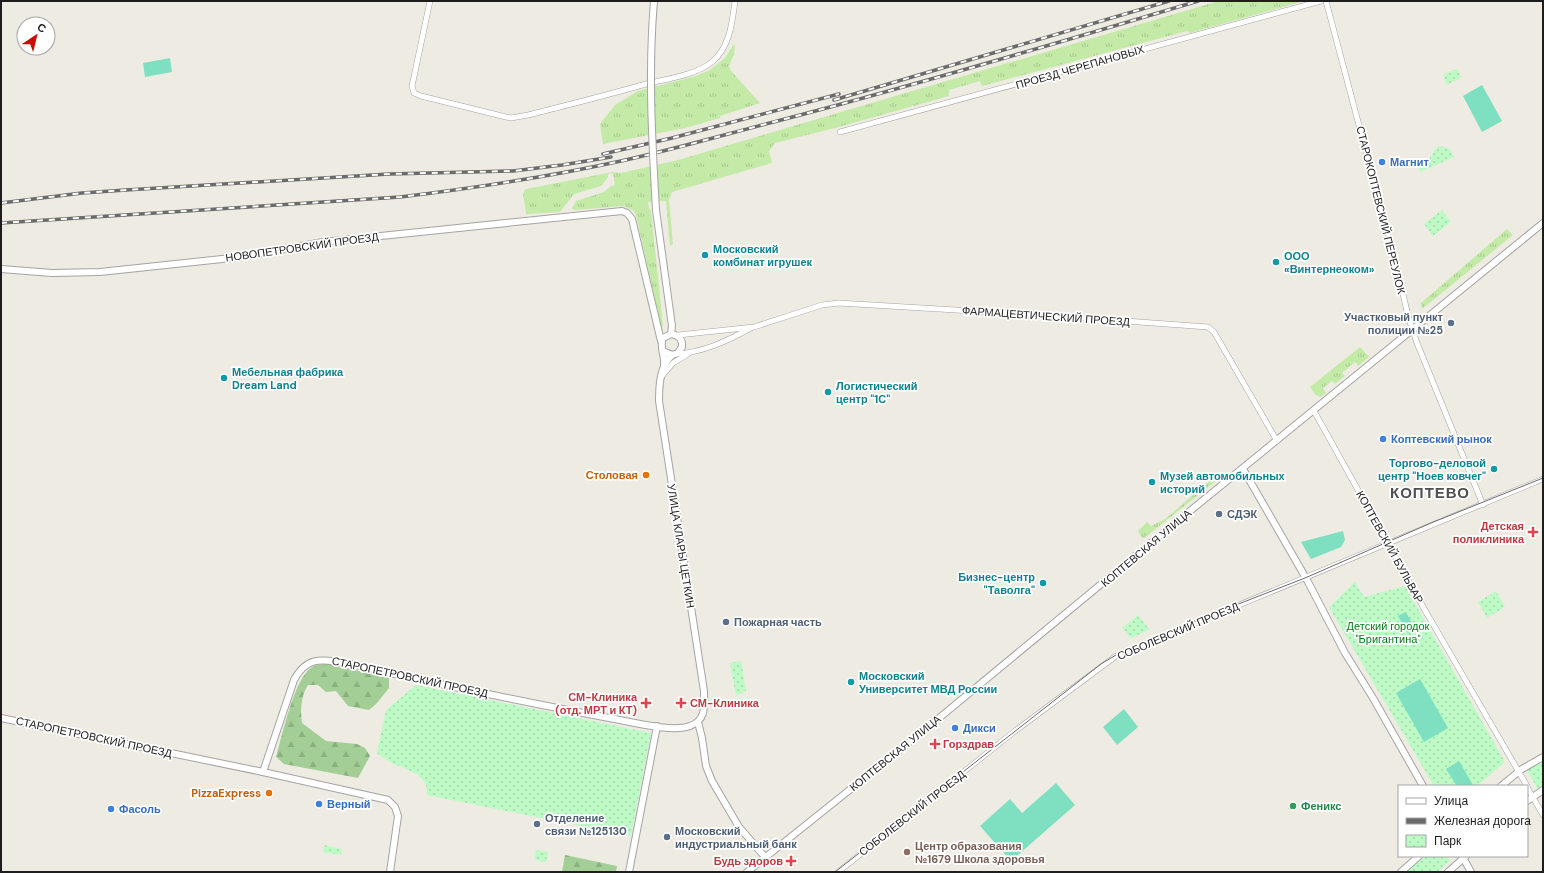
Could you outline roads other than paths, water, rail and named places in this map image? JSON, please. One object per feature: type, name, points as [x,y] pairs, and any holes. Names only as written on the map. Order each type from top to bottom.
[{"type":"street","points":[[430,1],[412,86],[414,92],[421,96],[511,118],[536,113],[666,79],[705,67],[719,54],[729,38],[732,28],[735,1]]},
{"type":"street","points":[[654,1],[650,66],[656,210],[672,326],[674,334],[682,341],[682,347],[674,355],[663,351],[661,341],[665,336],[674,334]]},
{"type":"street","name":"ПРОЕЗД ЧЕРЕПАНОВЫХ","points":[[840,132],[1320,1]]},
{"type":"street","name":"СТАРОКОПТЕВСКИЙ ПЕРЕУЛОК","points":[[1326,1],[1412,330],[1483,505]]},
{"type":"street","name":"НОВОПЕТРОВСКИЙ ПРОЕЗД","points":[[1,269],[52,273],[100,272],[241,257],[324,242],[622,211],[627,213],[632,219],[661,341]]},
{"type":"street","name":"КОПТЕВСКАЯ УЛИЦА","points":[[747,872],[927,728],[1543,223]]},
{"type":"street","name":"ФАРМАЦЕВТИЧЕСКИЙ ПРОЕЗД","points":[[660,380],[663,374],[673,363],[690,354],[754,327],[822,305],[839,303],[1064,316],[1208,327],[1214,332],[1277,441]]},
{"type":"street","name":"ФАРМАЦЕВТИЧЕСКИЙ ПРОЕЗД","points":[[674,334],[754,327]]},
{"type":"street","name":"УЛИЦА КЛАРЫ ЦЕТКИН","points":[[663,351],[664,368]]},
{"type":"street","name":"ФАРМАЦЕВТИЧЕСКИЙ ПРОЕЗД","points":[[674,355],[690,354]]},
{"type":"street","name":"УЛИЦА КЛАРЫ ЦЕТКИН","points":[[674,355],[666,362],[660,380],[659,401],[704,690],[704,712],[698,722]]},
{"type":"street","name":"КОПТЕВСКИЙ БУЛЬВАР","points":[[1314,411],[1526,785]]},
{"type":"street","points":[[1243,469],[1306,579],[1346,653],[1381,711],[1422,785]]},
{"type":"street","name":"СОБОЛЕВСКИЙ ПРОЕЗД","points":[[838,872],[1015,731],[1116,656],[1213,615],[1306,579],[1388,543],[1543,479]]},
{"type":"street","name":"СТАРОПЕТРОВСКИЙ ПРОЕЗД","points":[[1,718],[263,772],[298,672],[312,661],[324,660],[343,662],[570,711],[657,726]]},
{"type":"street","points":[[629,872],[657,726],[680,728],[689,727],[698,722],[706,766],[712,782],[739,827],[765,857]]},
{"type":"street","points":[[1502,785],[1518,772],[1543,757]]},
{"type":"street","points":[[263,772],[388,800],[395,807],[398,816],[390,872]]},
{"type":"street","name":"КОПТЕВСКИЙ БУЛЬВАР","points":[[1528,788],[1543,815]]},
{"type":"street","points":[[1528,800],[1543,790]]},
{"type":"street","points":[[1401,872],[1418,857]]},
{"type":"street","points":[[1448,872],[1464,857],[1471,872]]},
{"type":"tram line","points":[[835,872],[1101,664],[1116,655],[1213,614],[1305,578],[1431,523],[1543,478]]},
{"type":"railway","points":[[834,100],[1169,1]]},
{"type":"railway","points":[[1,223],[400,197],[483,186],[566,172],[662,151],[837,105],[992,62],[1198,1]]},
{"type":"railway","points":[[603,154],[672,138],[839,94]]},
{"type":"railway","points":[[1,203],[82,193],[126,190],[389,174],[513,171],[611,157]]},
{"type":"place","name":"Магнит","points":[[1382,162]]},
{"type":"place","name":"Московский комбинат игрушек","points":[[705,255]]},
{"type":"place","name":"ООО «Винтернеоком»","points":[[1276,262]]},
{"type":"place","name":"Участковый пункт полиции №25","points":[[1451,323]]},
{"type":"place","name":"Мебельная фабрика Dream Land","points":[[224,378]]},
{"type":"place","name":"Логистический центр \"1С\"","points":[[828,392]]},
{"type":"place","name":"Коптевский рынок","points":[[1383,439]]},
{"type":"place","name":"Торгово-деловой центр \"Ноев ковчег\"","points":[[1494,469]]},
{"type":"place","name":"Столовая","points":[[646,475]]},
{"type":"place","name":"Музей автомобильных историй","points":[[1152,482]]},
{"type":"place","name":"СДЭК","points":[[1219,514]]},
{"type":"place","name":"Детская поликлиника","points":[[1533,532]]},
{"type":"place","name":"Бизнес-центр \"Таволга\"","points":[[1043,583]]},
{"type":"place","name":"Пожарная часть","points":[[726,622]]},
{"type":"place","name":"Московский Университет МВД России","points":[[851,682]]},
{"type":"place","name":"СМ-Клиника (отд. МРТ и КТ)","points":[[646,703]]},
{"type":"place","name":"СМ-Клиника","points":[[681,703]]},
{"type":"place","name":"Дикси","points":[[955,728]]},
{"type":"place","name":"Горздрав","points":[[935,744]]},
{"type":"place","name":"PizzaExpress","points":[[269,793]]},
{"type":"place","name":"Верный","points":[[319,804]]},
{"type":"place","name":"Феникс","points":[[1293,806]]},
{"type":"place","name":"Фасоль","points":[[111,809]]},
{"type":"place","name":"Отделение связи №125130","points":[[537,824]]},
{"type":"place","name":"Московский индустриальный банк","points":[[667,837]]},
{"type":"place","name":"Центр образования №1679 Школа здоровья","points":[[907,852]]},
{"type":"place","name":"Будь здоров","points":[[791,861]]},
{"type":"district","name":"КОПТЕВО","points":[[1430,493]]},
{"type":"park label","name":"Детский городок \"Бригантина\"","points":[[1388,632]]}]
